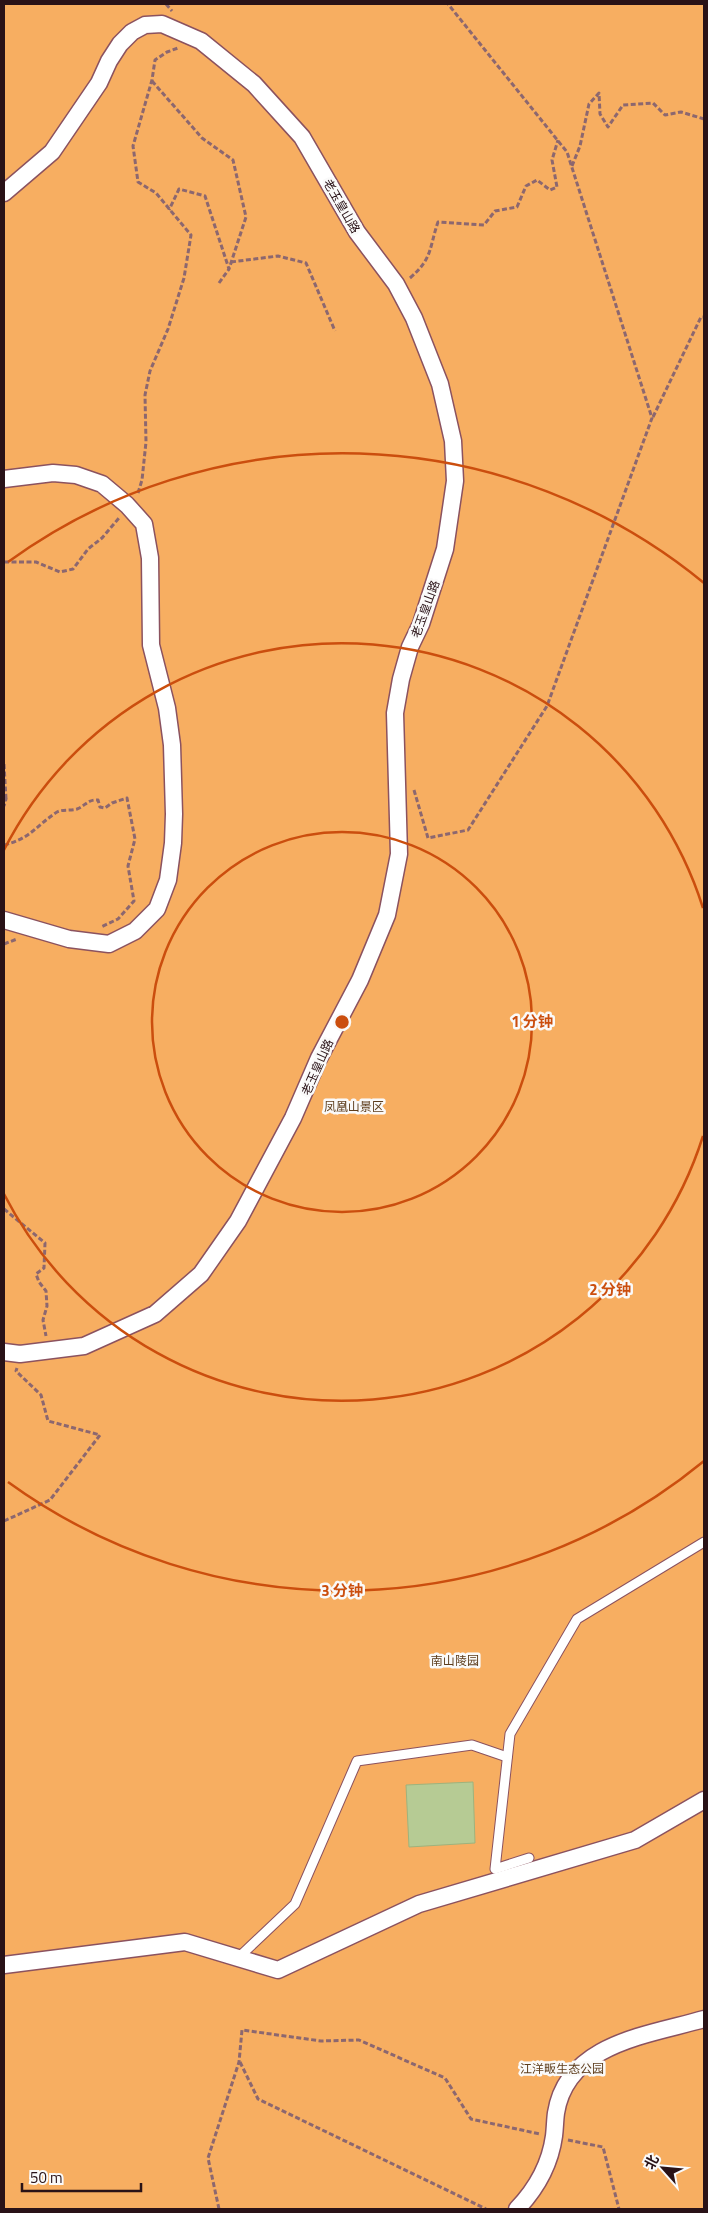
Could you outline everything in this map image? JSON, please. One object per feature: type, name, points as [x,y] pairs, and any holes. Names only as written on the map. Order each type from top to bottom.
[{"type":"street","name":"老玉皇山路","points":[[4,193],[52,152],[99,83],[109,61],[120,44],[132,32],[145,25],[162,24],[201,41],[248,79],[302,137],[356,232],[396,284],[414,318],[440,384],[453,441],[455,482],[445,549],[421,624],[410,647],[401,679],[395,713],[399,854],[386,916],[360,980],[319,1058],[308,1087],[238,1221],[201,1274],[155,1314],[84,1346],[20,1354],[4,1352]]},
{"type":"street","points":[[4,479],[53,473],[76,475],[102,484],[127,505],[144,524],[150,558],[151,645],[167,708],[172,745],[174,824],[168,880],[157,909],[135,931],[109,944],[69,939],[4,920]]},
{"type":"street","points":[[4,1965],[185,1942],[278,1970],[419,1904],[635,1840],[704,1800]]},
{"type":"street","points":[[517,2209],[530,2195],[545,2171],[554,2137],[556,2111],[566,2081],[592,2057],[628,2040],[704,2019]]},
{"type":"lane","points":[[529,1858],[495,1869],[510,1734],[577,1619],[704,1542]]},
{"type":"lane","points":[[238,1958],[296,1904],[357,1761],[472,1745],[507,1757]]},
{"type":"path","points":[[448,4],[567,152],[652,418]]},
{"type":"path","points":[[4,562],[36,562],[60,572],[73,569],[88,548],[102,538],[116,524],[127,505],[136,498],[142,480],[146,442],[145,395],[150,371],[168,329],[184,278],[191,235],[156,193],[138,182],[133,146],[152,80],[155,60],[167,52],[179,48],[189,35]]},
{"type":"path","points":[[152,80],[202,138],[233,160],[246,217],[229,269],[220,283]]},
{"type":"path","points":[[571,166],[580,146],[589,104],[599,93],[600,114],[608,127],[623,105],[652,103],[665,115],[681,112],[704,119]]},
{"type":"path","points":[[396,284],[407,280],[418,271],[430,255],[438,222],[484,226],[494,211],[516,207],[526,186],[537,180],[550,190],[557,187],[552,160],[558,140]]},
{"type":"path","points":[[169,210],[179,189],[206,196],[229,269]]},
{"type":"path","points":[[231,262],[278,256],[306,263],[335,331]]},
{"type":"path","points":[[397,773],[411,782],[428,838],[468,830],[546,706],[652,418],[701,317],[704,317]]},
{"type":"path","points":[[4,764],[4,806]]},
{"type":"path","points":[[4,845],[17,842],[37,830],[59,811],[77,808],[91,799],[98,800],[100,807],[105,808],[112,803],[127,798],[135,838],[128,866],[134,901],[118,919],[102,927],[92,927]]},
{"type":"path","points":[[4,1209],[45,1243],[44,1268],[36,1274],[46,1291],[47,1306],[43,1320],[47,1340]]},
{"type":"path","points":[[4,1521],[50,1500],[100,1435],[48,1421],[41,1395],[16,1371],[20,1354]]},
{"type":"path","points":[[219,2209],[208,2158],[239,2062],[242,2030],[321,2041],[359,2040],[445,2078],[471,2119],[603,2147],[619,2209]]},
{"type":"path","points":[[239,2062],[258,2099],[486,2209]]},
{"type":"green space","name":"凤凰山景区","points":[[4,4],[704,4],[704,2209],[4,2209]]},
{"type":"building","points":[[473,1782],[475,1843],[409,1847],[406,1785]]},
{"type":"park label","name":"南山陵园","points":[[455,1660]]},
{"type":"park label","name":"江洋畈生态公园","points":[[562,2068]]}]
